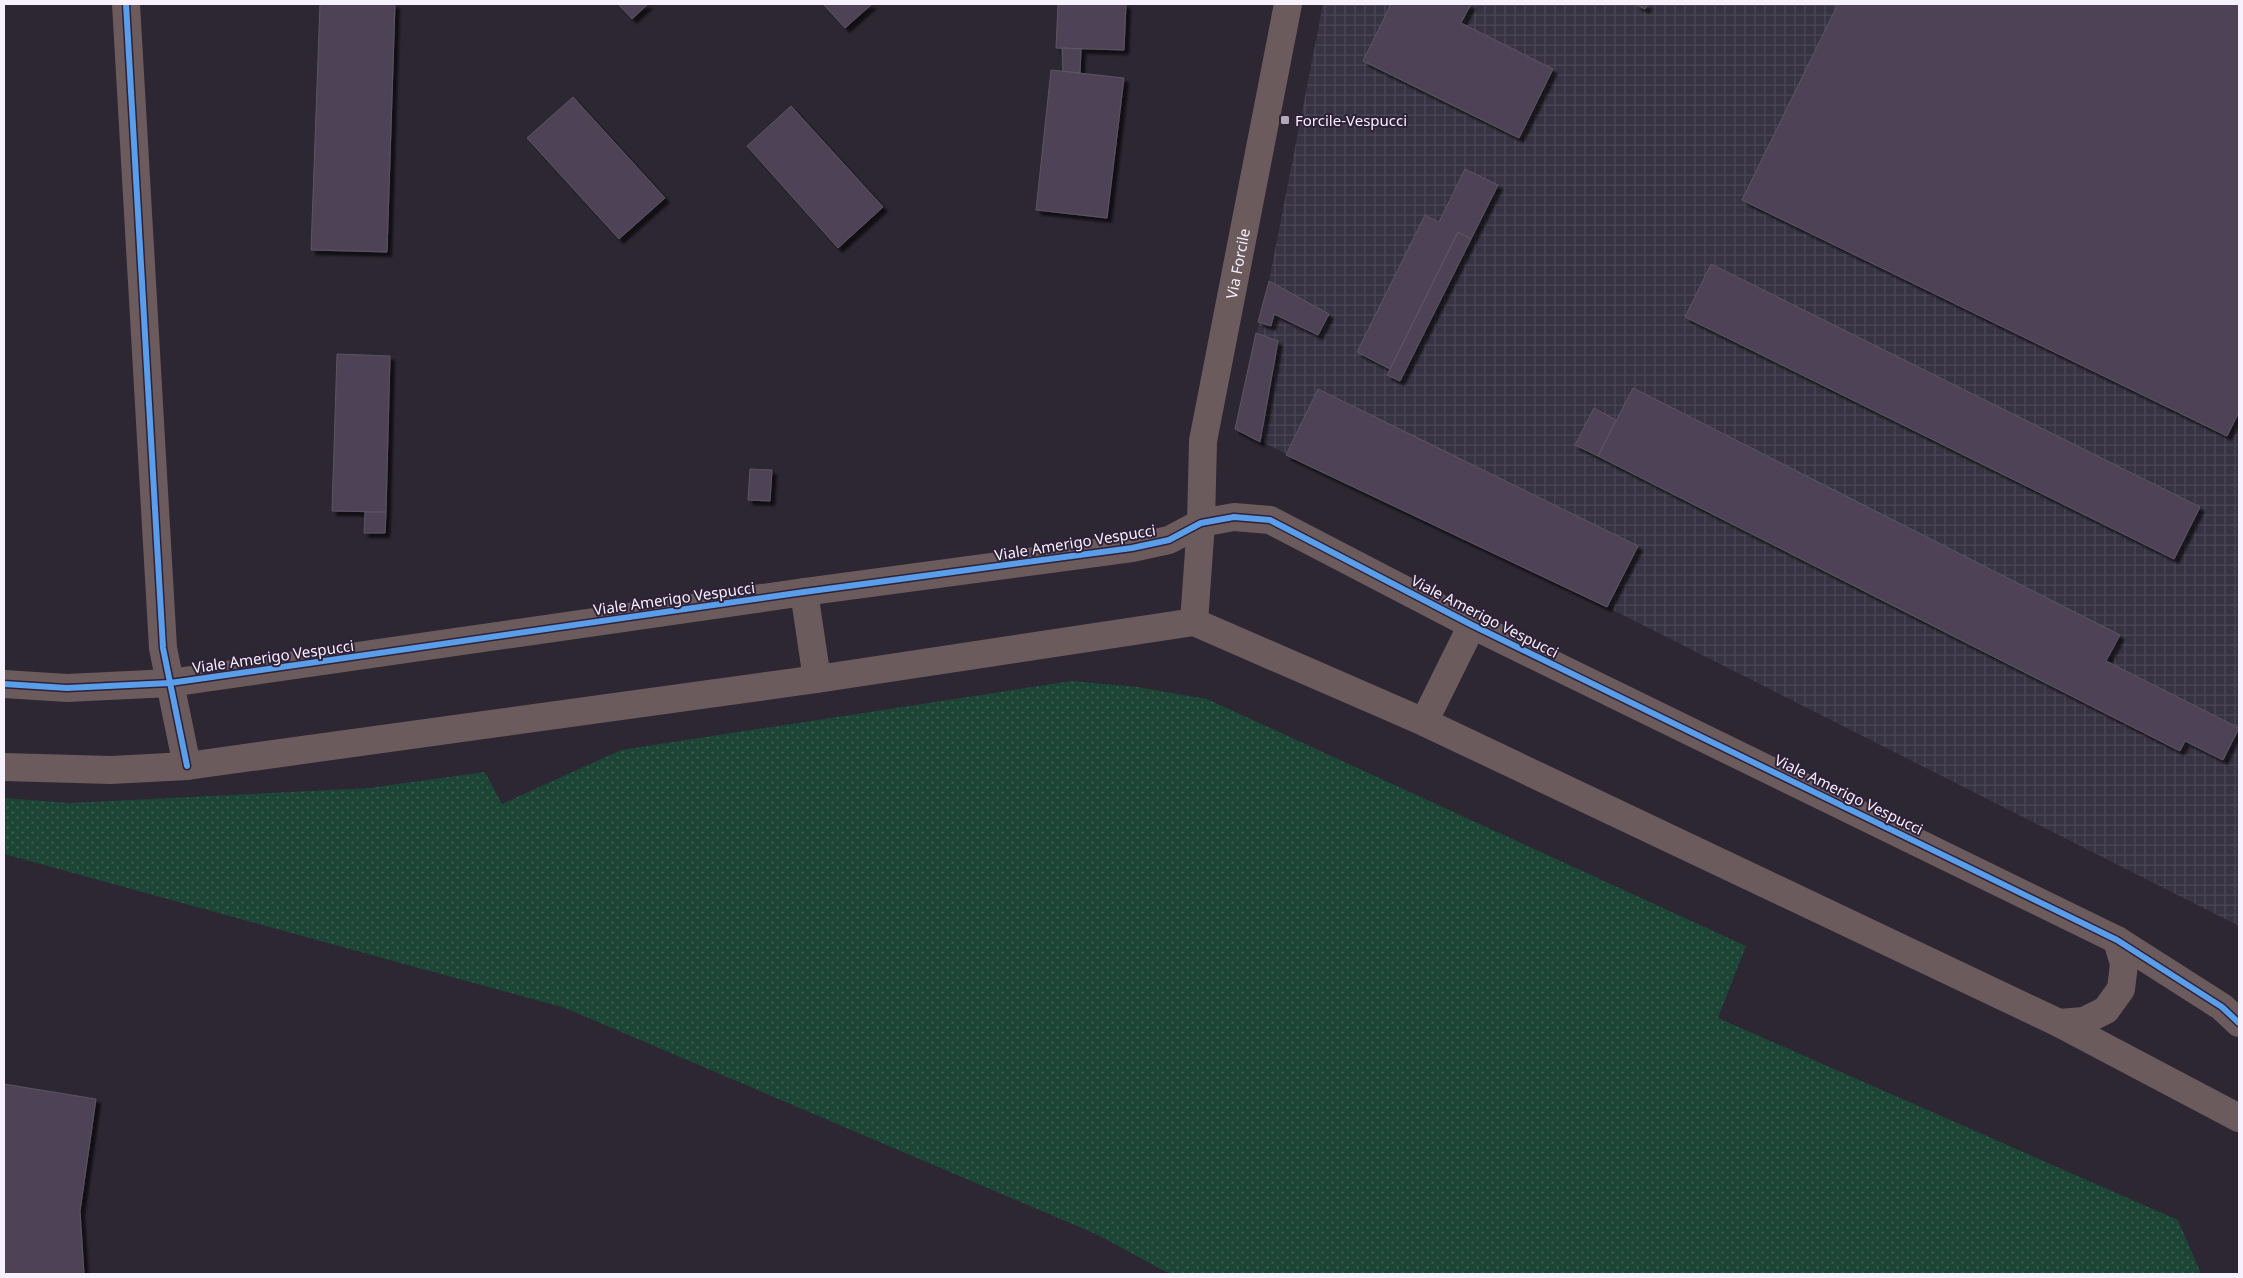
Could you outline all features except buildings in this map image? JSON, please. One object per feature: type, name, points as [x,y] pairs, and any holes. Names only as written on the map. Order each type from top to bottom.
[{"type":"street","points":[[126,4],[164,648],[187,766]]},
{"type":"street","name":"Via Forcile","points":[[1194,622],[1201,523],[1203,441],[1288,4]]},
{"type":"street","name":"Viale Amerigo Vespucci","points":[[4,684],[67,688],[170,683],[804,592],[1132,548],[1169,540],[1201,523],[1234,516],[1270,520],[1472,625],[2117,940],[2222,1007],[2239,1022]]},
{"type":"street","points":[[804,592],[817,679]]},
{"type":"street","points":[[4,767],[111,770],[187,766],[817,679],[1194,622],[1424,722],[2059,1023],[2239,1118]]},
{"type":"street","points":[[1424,722],[1472,625]]},
{"type":"street","points":[[2059,1023],[2084,1021],[2106,1010],[2121,989],[2124,964],[2117,940]]},
{"type":"shaded area","points":[[1323,4],[2239,4],[2239,926],[1607,607],[1235,429],[1269,281]]},
{"type":"green space","points":[[1071,681],[1137,687],[1207,699],[1746,946],[1718,1018],[2178,1220],[2201,1274],[1170,1274],[1098,1235],[565,1008],[4,854],[4,798],[70,803],[369,788],[485,772],[502,804],[621,750]]},
{"type":"cycle path","points":[[126,4],[163,648],[187,766]]},
{"type":"cycle path","points":[[4,684],[67,688],[170,683],[804,592],[1132,548],[1169,540],[1201,523],[1234,517],[1270,520],[1472,625],[2117,940],[2222,1007],[2239,1023]]},
{"type":"place","name":"Forcile-Vespucci","points":[[1285,120]]}]
